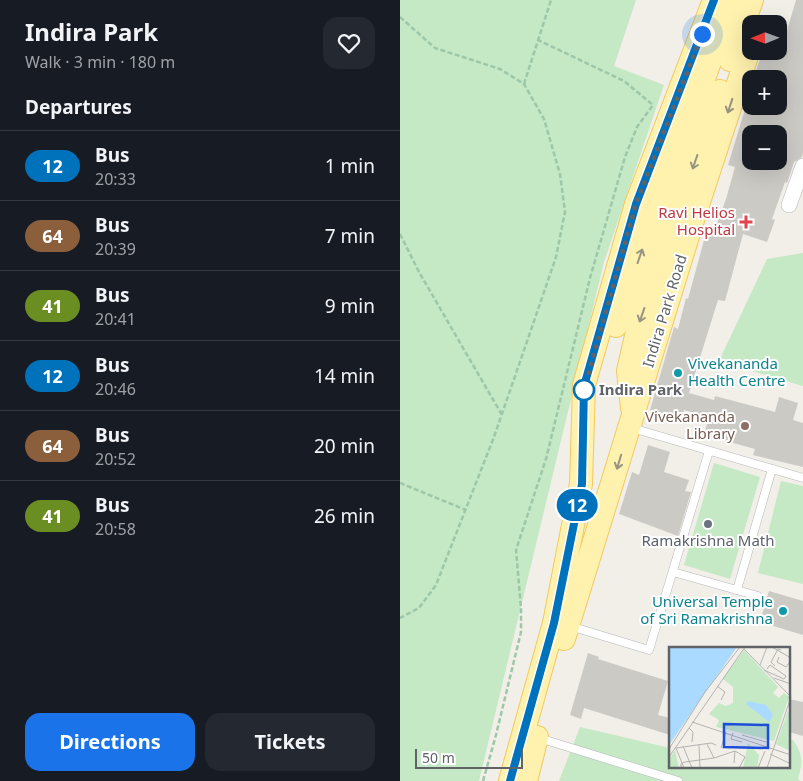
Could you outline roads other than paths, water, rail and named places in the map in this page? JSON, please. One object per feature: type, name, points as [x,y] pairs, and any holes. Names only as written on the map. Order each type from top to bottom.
[{"type":"main road","name":"Indira Park Road","points":[[561,624],[582,484],[584,386],[636,204],[714,0]]},
{"type":"main road","points":[[584,386],[605,357],[732,0]]},
{"type":"main road","points":[[632,422],[628,371],[636,338],[752,0]]},
{"type":"main road","points":[[761,15],[766,0]]},
{"type":"main road","name":"Indira Park Road","points":[[510,781],[529,736],[561,624],[632,422],[693,220],[746,60]]},
{"type":"main road","name":"Indira Park Road","points":[[526,781],[529,736]]},
{"type":"street","points":[[789,205],[803,166]]},
{"type":"lane","points":[[632,422],[709,451],[803,478]]},
{"type":"lane","points":[[561,624],[649,650],[709,451]]},
{"type":"lane","points":[[737,590],[772,469]]},
{"type":"lane","points":[[674,572],[758,596]]},
{"type":"lane","points":[[529,736],[678,781]]},
{"type":"place","name":"Ravi Helios Hospital","points":[[746,222]]},
{"type":"place","name":"Vivekananda Health Centre","points":[[678,373]]},
{"type":"place","name":"Indira Park","points":[[584,390]]},
{"type":"place","name":"Vivekananda Library","points":[[745,426]]},
{"type":"place","name":"Ramakrishna Math","points":[[708,524]]},
{"type":"place","name":"Universal Temple of Sri Ramakrishna","points":[[783,611]]}]
